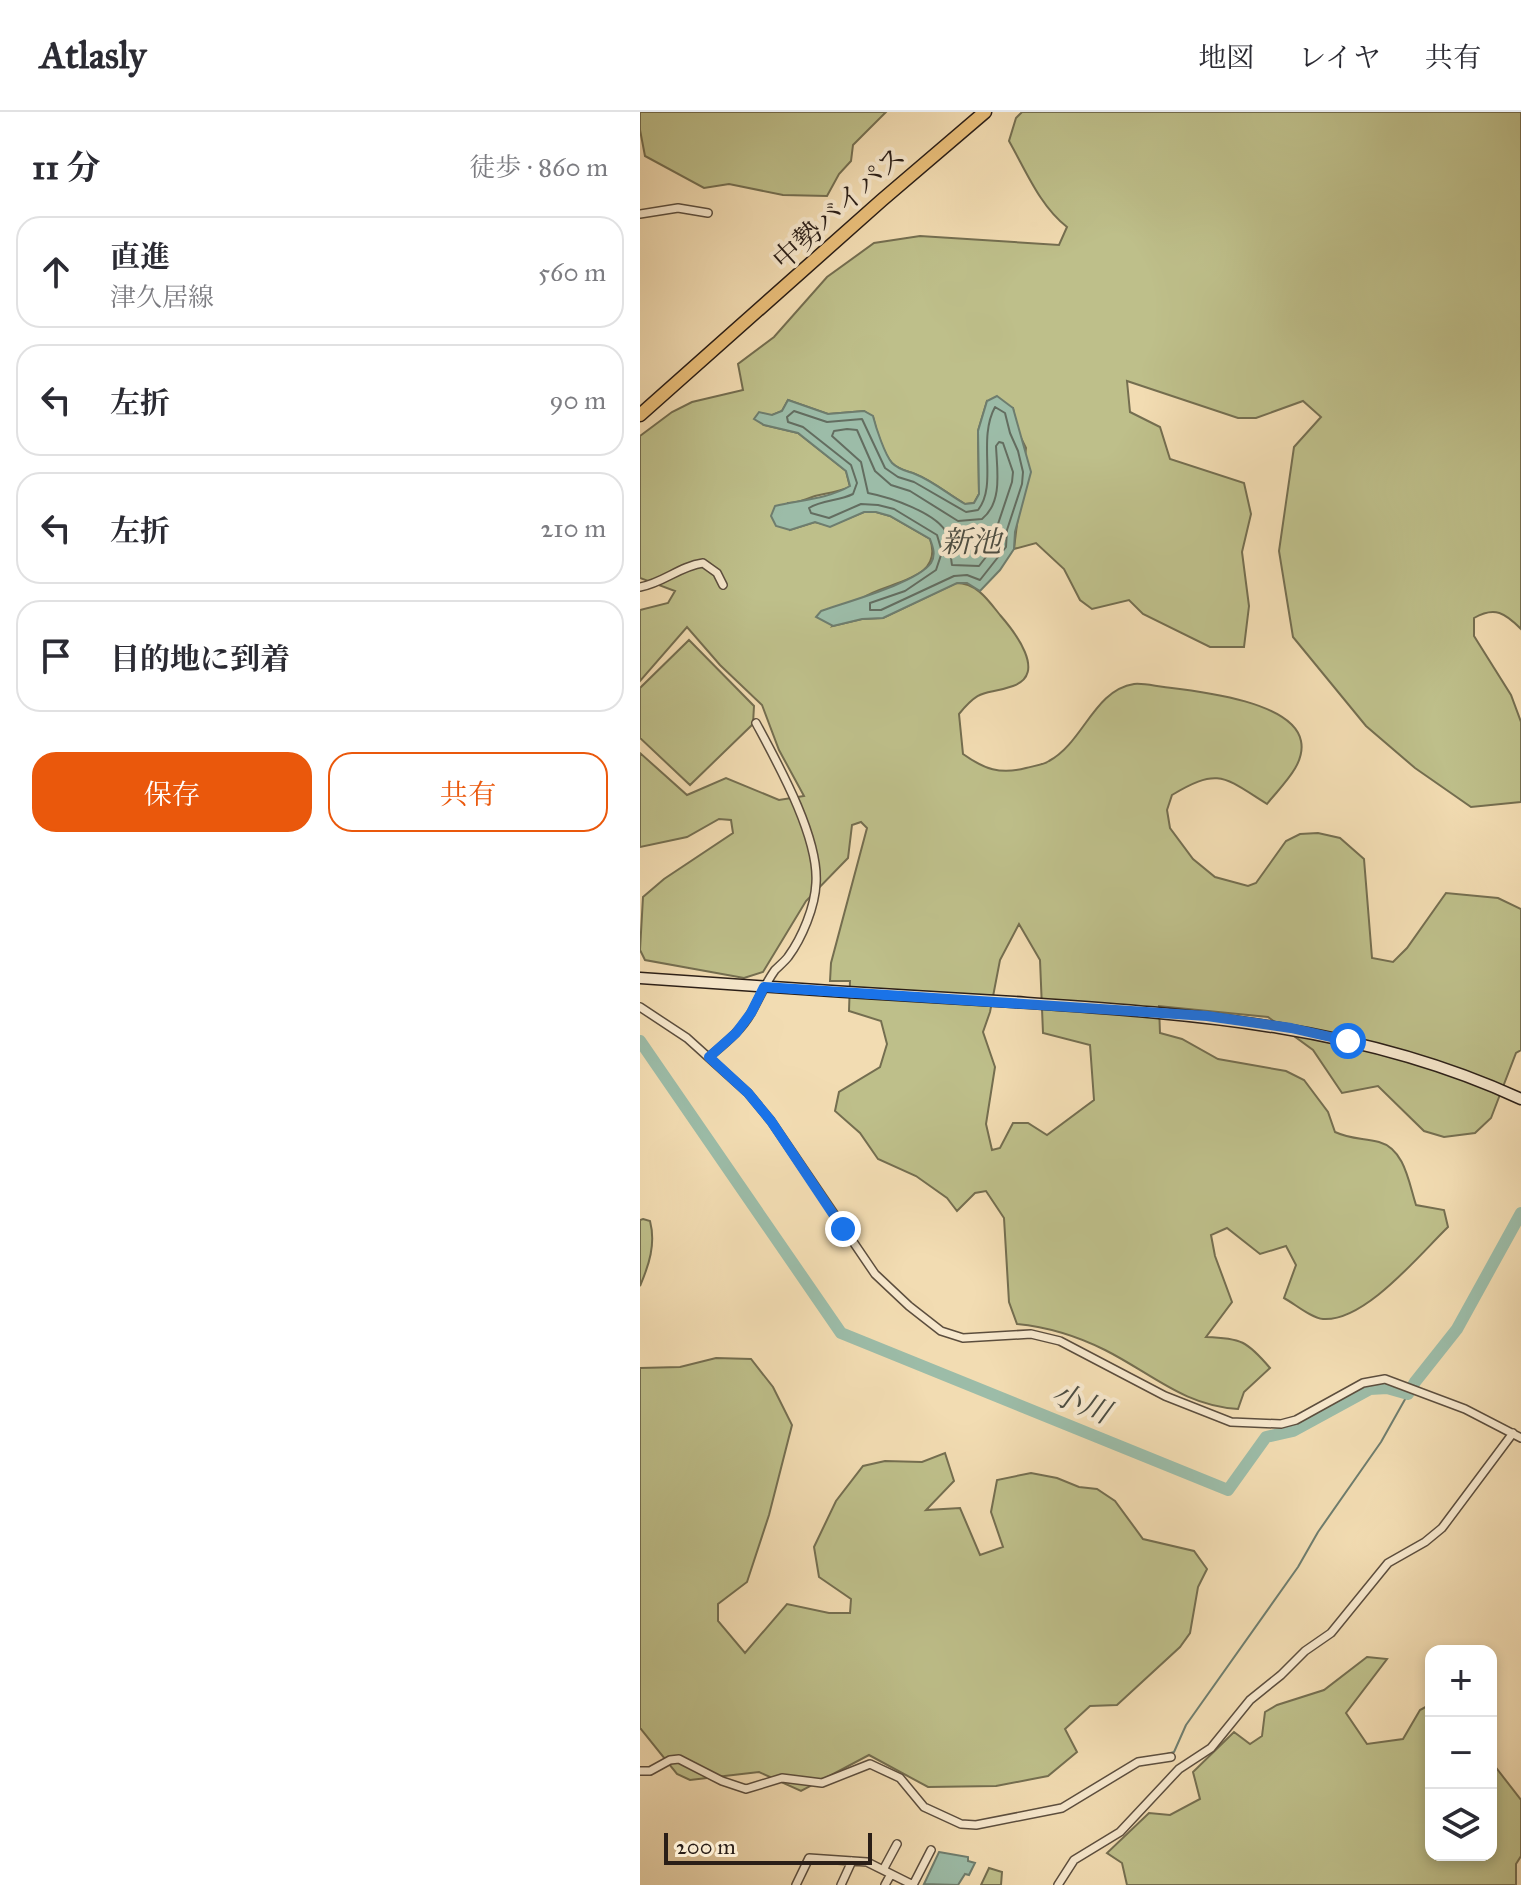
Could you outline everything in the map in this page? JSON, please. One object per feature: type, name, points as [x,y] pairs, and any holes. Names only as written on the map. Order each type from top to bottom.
[{"type":"highway","name":"中勢バイパス","points":[[640,418],[882,200],[985,112]]},
{"type":"main road","points":[[640,978],[1193,1015],[1253,1022],[1400,1055],[1480,1081],[1521,1099]]},
{"type":"street","points":[[640,214],[678,208],[708,213]]},
{"type":"street","points":[[640,587],[663,580],[690,565],[703,563],[717,573],[723,585]]},
{"type":"street","points":[[709,1057],[736,1033],[751,1013],[764,987],[789,956],[803,928],[817,883],[809,838],[784,777],[756,723]]},
{"type":"street","points":[[640,1007],[687,1038],[748,1093],[771,1121],[875,1274],[941,1331],[963,1338],[1031,1334],[1060,1341],[1165,1396],[1231,1422],[1281,1424],[1296,1420],[1373,1380],[1385,1379],[1465,1409],[1521,1438]]},
{"type":"street","points":[[1058,1885],[1074,1860],[1120,1832],[1179,1769],[1211,1748],[1250,1700],[1305,1651],[1331,1633],[1388,1563],[1425,1542],[1442,1528],[1513,1433]]},
{"type":"street","points":[[640,1771],[650,1771],[670,1760],[679,1759],[722,1781],[746,1789],[782,1778],[822,1783],[870,1764],[900,1778],[924,1807],[961,1824],[976,1825],[1062,1808],[1138,1762],[1171,1757]]},
{"type":"street","points":[[885,1885],[897,1844]]},
{"type":"street","points":[[796,1885],[809,1858],[867,1862],[913,1885],[931,1850]]},
{"type":"street","points":[[841,1885],[852,1861]]},
{"type":"green space","points":[[640,112],[886,112],[853,145],[851,161],[839,174],[827,196],[783,195],[729,184],[704,188],[645,156]]},
{"type":"green space","points":[[1022,112],[1521,112],[1521,629],[1505,615],[1488,612],[1474,618],[1474,636],[1511,695],[1521,722],[1521,802],[1471,807],[1415,768],[1366,726],[1293,637],[1279,551],[1294,447],[1321,417],[1303,401],[1256,418],[1238,418],[1127,381],[1130,412],[1160,427],[1170,459],[1244,483],[1251,514],[1242,552],[1249,606],[1244,647],[1210,647],[1143,614],[1129,600],[1092,609],[1080,600],[1064,569],[1036,543],[1014,549],[1026,448],[1017,430],[1013,408],[987,401],[978,431],[979,494],[974,503],[965,504],[928,480],[892,463],[883,448],[873,417],[864,411],[828,414],[788,400],[782,411],[772,415],[764,425],[798,433],[846,471],[850,487],[788,503],[790,530],[815,522],[830,526],[864,512],[876,512],[890,516],[930,539],[932,553],[929,564],[921,572],[861,599],[833,626],[883,618],[956,583],[970,586],[981,593],[1019,641],[1028,662],[1028,672],[1023,680],[1013,686],[979,695],[959,714],[963,754],[985,767],[1000,771],[1047,762],[1061,753],[1109,696],[1120,688],[1134,684],[1242,700],[1281,716],[1294,727],[1302,750],[1291,775],[1267,804],[1241,787],[1211,778],[1172,795],[1167,810],[1170,828],[1193,859],[1215,877],[1248,886],[1256,883],[1286,841],[1300,834],[1318,833],[1340,838],[1364,859],[1372,958],[1393,962],[1407,948],[1446,893],[1498,898],[1521,909],[1521,1050],[1516,1053],[1491,1118],[1475,1133],[1444,1137],[1424,1131],[1378,1086],[1342,1093],[1313,1050],[1268,1017],[1159,1006],[1160,1033],[1182,1039],[1218,1059],[1286,1071],[1304,1080],[1328,1112],[1335,1132],[1379,1142],[1395,1152],[1405,1168],[1416,1205],[1444,1210],[1448,1227],[1374,1298],[1339,1317],[1323,1319],[1284,1298],[1296,1265],[1286,1246],[1260,1254],[1227,1228],[1211,1235],[1215,1256],[1232,1302],[1206,1337],[1236,1340],[1249,1347],[1270,1368],[1244,1392],[1238,1409],[1219,1407],[1184,1395],[1084,1340],[1017,1324],[1009,1302],[1004,1218],[986,1191],[975,1193],[957,1211],[947,1198],[916,1176],[878,1159],[860,1133],[835,1111],[839,1092],[880,1067],[887,1044],[881,1021],[849,1011],[850,981],[830,981],[831,963],[867,828],[861,822],[852,825],[848,858],[806,901],[763,972],[744,978],[645,960],[640,950],[643,897],[664,879],[733,833],[731,820],[719,819],[687,837],[640,847],[640,753],[687,795],[726,778],[779,800],[804,796],[779,750],[762,705],[720,665],[687,627],[640,681],[640,610],[668,603],[675,591],[640,578],[640,436],[672,412],[692,402],[743,390],[738,364],[774,337],[827,277],[874,243],[920,236],[1059,245],[1067,227],[1041,198],[1009,141],[1016,118]],"holes":[[[1019,924],[1040,960],[1043,1033],[1090,1045],[1094,1100],[1047,1135],[1028,1123],[1013,1123],[1000,1148],[992,1150],[986,1124],[995,1067],[983,1032],[1000,960]]]},
{"type":"green space","points":[[689,640],[754,706],[753,724],[690,785],[640,738],[640,688]]},
{"type":"green space","points":[[640,1220],[650,1221],[652,1246],[640,1286]]},
{"type":"green space","points":[[716,1358],[751,1359],[773,1387],[792,1425],[769,1515],[747,1582],[718,1604],[718,1621],[745,1653],[787,1604],[829,1613],[850,1613],[851,1599],[819,1577],[814,1547],[836,1501],[863,1466],[885,1461],[922,1462],[945,1453],[954,1481],[926,1510],[960,1508],[980,1555],[1003,1547],[991,1512],[997,1480],[1031,1473],[1097,1489],[1115,1501],[1143,1539],[1194,1551],[1207,1569],[1198,1587],[1190,1633],[1180,1647],[1117,1705],[1090,1706],[1065,1729],[1077,1752],[1048,1776],[996,1786],[928,1787],[869,1755],[801,1791],[759,1772],[690,1780],[677,1774],[640,1728],[640,1368],[680,1367]]},
{"type":"green space","points":[[1367,1657],[1387,1659],[1346,1713],[1367,1744],[1403,1739],[1420,1710],[1425,1707],[1425,1861],[1497,1861],[1497,1769],[1521,1800],[1521,1856],[1516,1864],[1516,1885],[1127,1885],[1122,1863],[1107,1853],[1149,1813],[1170,1815],[1200,1799],[1193,1772],[1234,1732],[1250,1744],[1262,1736],[1265,1712],[1324,1690]]},
{"type":"green space","points":[[989,1868],[1002,1872],[1001,1885],[981,1885]]},
{"type":"water","name":"新池","points":[[997,396],[1013,408],[1031,472],[1015,532],[1014,549],[1000,570],[980,591],[967,583],[957,583],[883,618],[833,626],[816,617],[821,611],[911,578],[933,560],[932,545],[930,539],[890,516],[876,512],[864,512],[830,527],[815,522],[790,530],[776,526],[771,516],[775,506],[823,496],[850,486],[846,471],[798,433],[764,425],[754,419],[759,412],[772,415],[782,411],[788,400],[828,414],[864,411],[873,416],[892,463],[928,480],[965,504],[974,503],[979,494],[978,431],[987,401]]},
{"type":"water","points":[[939,1852],[968,1857],[968,1861],[975,1863],[969,1875],[965,1874],[958,1885],[924,1884]]},
{"type":"waterway","name":"小川","points":[[640,1041],[841,1333],[1228,1490],[1266,1437],[1293,1431],[1370,1389],[1387,1388],[1408,1394],[1457,1329],[1521,1213]]},
{"type":"waterway","points":[[1167,1754],[1174,1752],[1186,1725],[1298,1567],[1318,1532],[1381,1442],[1408,1394]]},
{"type":"route","points":[[843,1229],[771,1121],[748,1093],[709,1057],[736,1033],[751,1013],[764,987],[1207,1016],[1291,1028],[1348,1041]]}]
